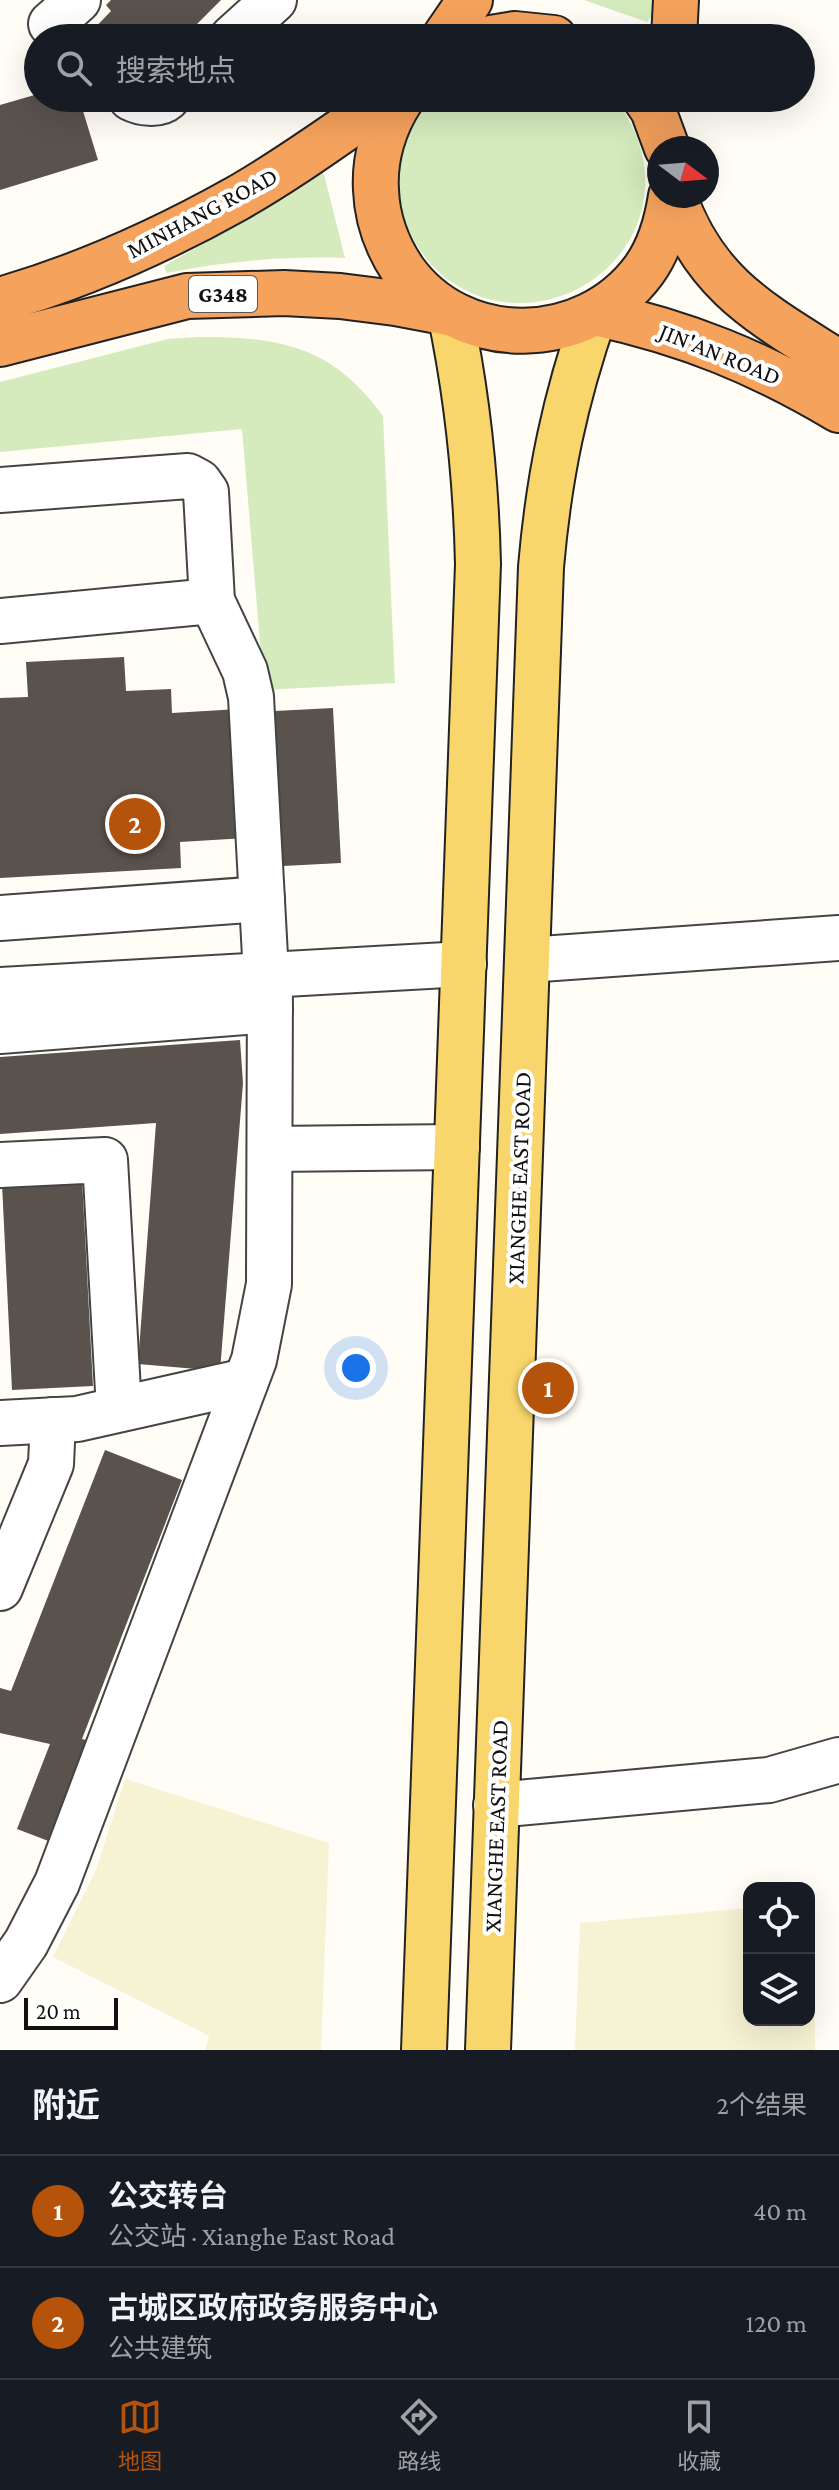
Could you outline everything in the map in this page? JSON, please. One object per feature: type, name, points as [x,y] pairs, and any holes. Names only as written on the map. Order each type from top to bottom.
[{"type":"highway","points":[[454,24],[470,0]]},
{"type":"highway","points":[[675,24],[676,0]]},
{"type":"highway","name":"MINHANG ROAD","points":[[0,300],[84,272],[172,233],[238,198],[368,112]]},
{"type":"highway","name":"G348","points":[[394,112],[379,151],[375,179],[376,206],[383,232],[394,257],[409,279],[428,298],[450,313]]},
{"type":"highway","points":[[654,112],[664,136]]},
{"type":"highway","points":[[669,136],[670,112]]},
{"type":"highway","name":"G348","points":[[0,344],[187,296],[272,293],[340,296],[450,313],[488,327],[527,332],[555,329],[581,321],[627,290],[645,269],[659,244],[670,208]]},
{"type":"highway","name":"JIN'AN ROAD","points":[[678,208],[692,239],[723,282],[745,302],[839,363]]},
{"type":"highway","name":"JIN'AN ROAD","points":[[595,313],[675,332],[728,352],[779,375],[839,410]]},
{"type":"main road","points":[[424,2050],[477,535],[469,418],[450,313]]},
{"type":"main road","name":"XIANGHE EAST ROAD","points":[[488,2050],[541,567],[560,430],[575,371],[595,313]]},
{"type":"street","points":[[51,24],[78,0]]},
{"type":"street","points":[[247,24],[274,0]]},
{"type":"street","points":[[0,490],[188,476],[199,482],[206,492],[212,601],[245,671],[251,697],[269,987],[270,1149],[269,1284],[254,1360],[57,1883],[26,1943],[0,1980]]},
{"type":"street","points":[[0,621],[212,601]]},
{"type":"street","points":[[0,918],[262,899]]},
{"type":"street","points":[[527,960],[839,938]]},
{"type":"street","points":[[0,1031],[269,987],[464,964]]},
{"type":"street","points":[[0,990],[269,987]]},
{"type":"street","points":[[270,1149],[457,1147]]},
{"type":"street","points":[[0,1165],[105,1160],[119,1409]]},
{"type":"street","points":[[0,1423],[77,1419],[246,1381]]},
{"type":"street","points":[[0,1588],[51,1464],[53,1420]]},
{"type":"street","points":[[496,1805],[769,1780],[839,1760]]},
{"type":"shaded area","points":[[125,1779],[329,1843],[321,2050],[205,2050],[209,2036],[53,1957],[96,1870]]},
{"type":"shaded area","points":[[743,1909],[743,2026],[815,2026],[815,2050],[575,2050],[580,1923]]},
{"type":"green space","points":[[584,0],[654,0],[653,15],[647,22]]},
{"type":"green space","points":[[419,112],[624,112],[638,141],[644,164],[645,189],[639,220],[625,247],[606,269],[582,287],[554,298],[525,303],[495,300],[465,290],[443,276],[426,258],[402,212],[398,197],[398,167],[412,123]]},
{"type":"green space","points":[[317,170],[324,174],[345,258],[256,260],[167,273],[164,266],[252,216]]},
{"type":"green space","points":[[168,339],[255,340],[303,350],[344,374],[383,416],[395,683],[264,690],[242,429],[0,452],[0,382]]},
{"type":"building","points":[[111,0],[221,0],[197,24],[99,24],[111,11],[106,5]]},
{"type":"building","points":[[24,98],[24,112],[83,112],[98,160],[0,190],[0,105]]},
{"type":"building","points":[[124,657],[126,691],[171,689],[172,713],[239,709],[246,838],[180,842],[181,868],[0,878],[0,698],[28,697],[26,662]]},
{"type":"building","points":[[333,708],[341,863],[283,866],[275,711]]},
{"type":"building","points":[[240,1040],[243,1083],[220,1371],[138,1364],[156,1123],[0,1134],[0,1057]]},
{"type":"building","points":[[82,1179],[93,1386],[12,1390],[2,1184]]},
{"type":"building","points":[[105,1450],[182,1480],[82,1739],[90,1741],[51,1842],[17,1829],[50,1744],[0,1733],[0,1688],[11,1691]]},
{"type":"place","name":"古城区政府政务服务中心","points":[[135,824]]},
{"type":"place","name":"公交转台","points":[[548,1388]]}]
